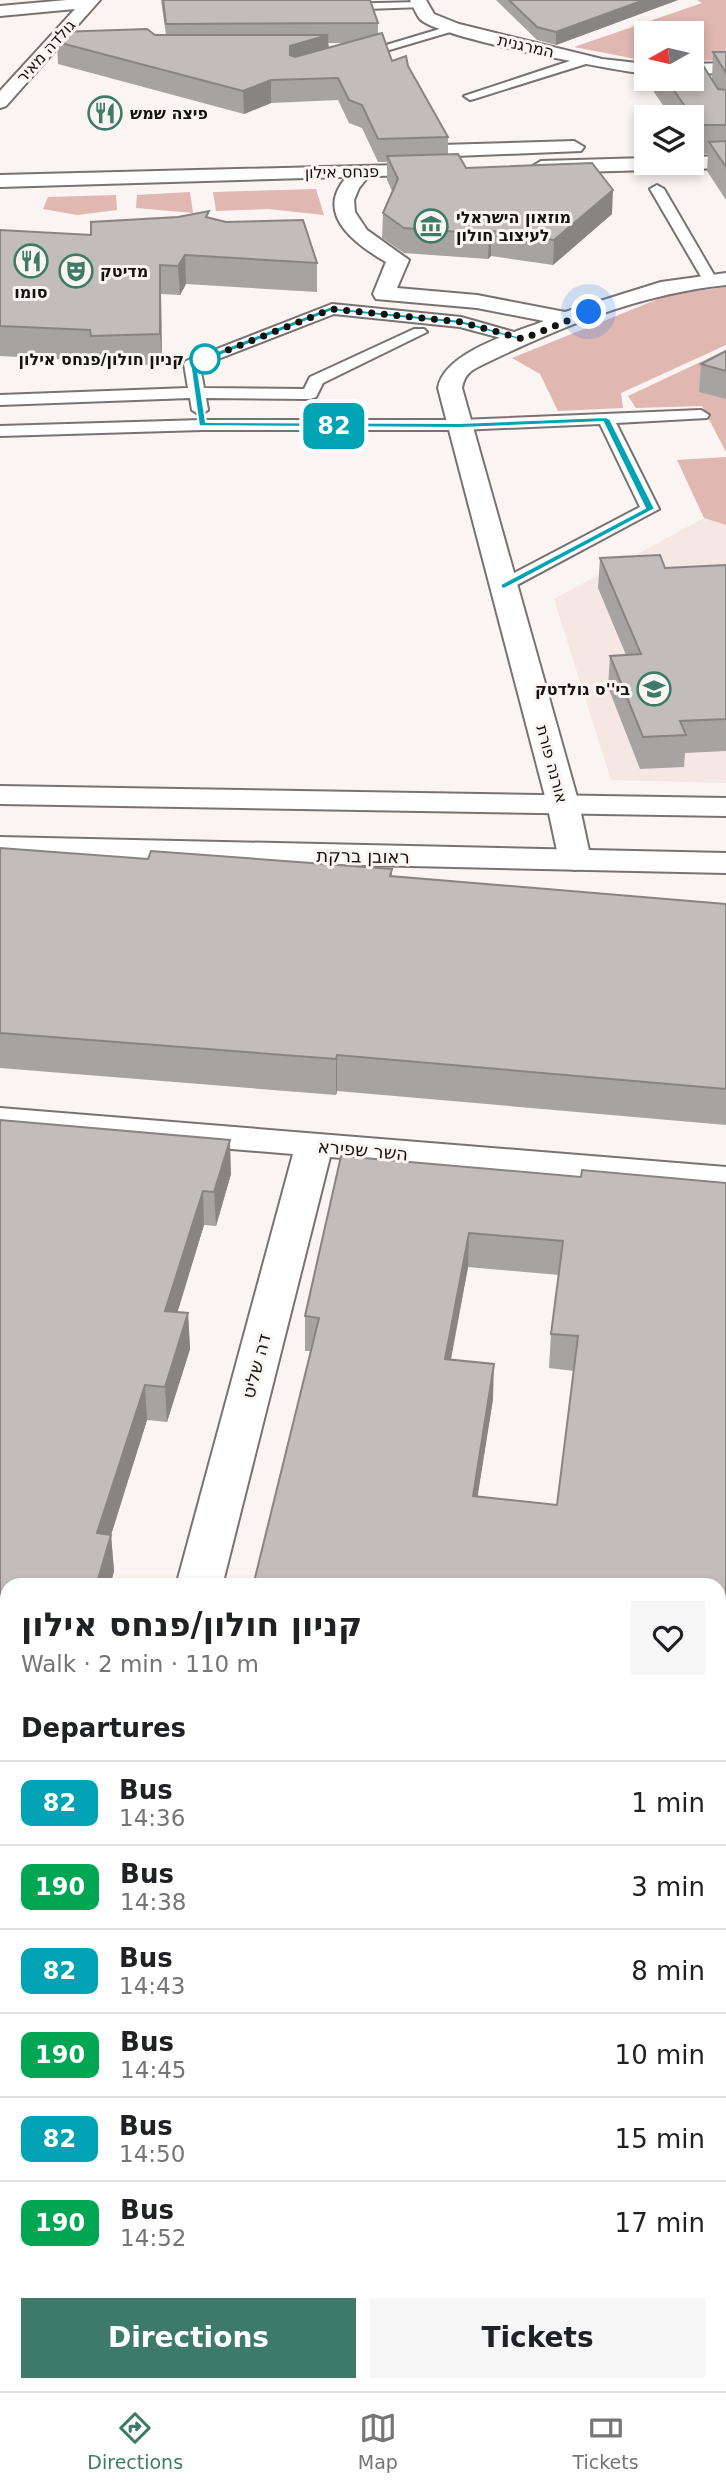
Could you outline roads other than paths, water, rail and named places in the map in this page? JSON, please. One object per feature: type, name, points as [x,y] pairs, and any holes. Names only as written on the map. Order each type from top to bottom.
[{"type":"street","points":[[0,11],[11,0]]},
{"type":"street","points":[[0,11],[52,9],[91,2]]},
{"type":"street","name":"גולדה מאיר","points":[[0,102],[91,2]]},
{"type":"street","name":"המרגנית","points":[[418,2],[430,19],[453,28],[585,60],[634,67]]},
{"type":"street","points":[[704,71],[726,68]]},
{"type":"street","name":"פנחס אילון","points":[[33,168],[632,145]]},
{"type":"street","name":"פנחס אילון","points":[[0,165],[33,168],[362,172],[726,162]]},
{"type":"street","points":[[0,182],[33,168]]},
{"type":"street","points":[[362,172],[348,186],[343,208],[349,222],[363,240],[398,260],[384,294],[464,298],[514,306],[569,320]]},
{"type":"street","name":"אורנה פורת","points":[[575,860],[563,803],[450,388],[454,373],[470,361],[569,320],[646,290],[718,279]]},
{"type":"street","points":[[0,795],[726,807]]},
{"type":"street","name":"ראובן ברקת","points":[[0,848],[726,863]]},
{"type":"street","name":"השר שפירא","points":[[0,1119],[726,1178]]},
{"type":"street","name":"דה שליט","points":[[201,1578],[314,1146]]},
{"type":"lane","points":[[325,8],[418,2]]},
{"type":"lane","points":[[338,56],[376,50],[453,28]]},
{"type":"lane","points":[[470,96],[585,60]]},
{"type":"lane","points":[[657,189],[718,279]]},
{"type":"lane","points":[[202,425],[192,364],[332,309],[461,322],[523,339]]},
{"type":"lane","points":[[0,400],[197,393],[310,394],[316,380],[419,332]]},
{"type":"lane","points":[[0,431],[202,425],[460,425],[701,415]]},
{"type":"lane","points":[[504,586],[650,509],[606,419]]},
{"type":"place","name":"פיצה שמש","points":[[105,113]]},
{"type":"place","name":"מוזאון הישראלי לעיצוב חולון","points":[[431,226]]},
{"type":"place","name":"סומו","points":[[31,261]]},
{"type":"place","name":"מדיטק","points":[[76,271]]},
{"type":"place","name":"קניון חולון/פנחס אילון","points":[[205,359]]},
{"type":"place","name":"בי''ס גולדטק","points":[[654,689]]}]
